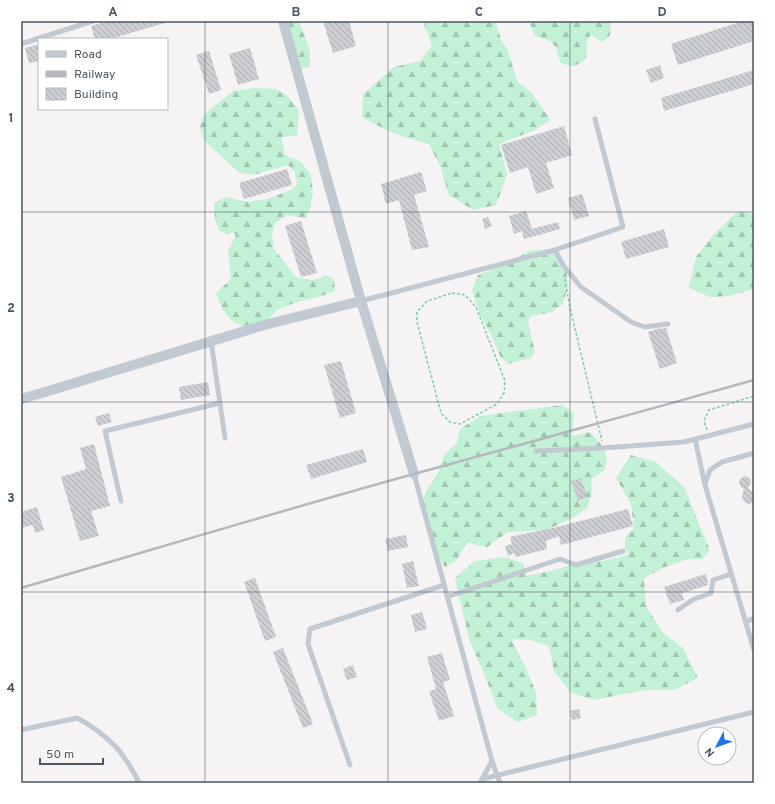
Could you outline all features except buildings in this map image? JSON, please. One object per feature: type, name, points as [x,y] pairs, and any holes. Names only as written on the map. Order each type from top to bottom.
[{"type":"street","points":[[283,21],[361,301],[414,474]]},
{"type":"street","points":[[21,399],[264,325],[361,301]]},
{"type":"lane","points":[[21,44],[77,23],[93,21]]},
{"type":"lane","points":[[361,301],[555,250],[623,227],[595,119]]},
{"type":"lane","points":[[555,250],[563,265],[582,287],[631,322],[646,328],[668,324]]},
{"type":"lane","points":[[211,341],[225,438]]},
{"type":"lane","points":[[121,501],[105,431],[220,402]]},
{"type":"lane","points":[[536,450],[604,448],[684,442],[754,424]]},
{"type":"lane","points":[[695,439],[705,485],[754,650]]},
{"type":"lane","points":[[705,485],[710,470],[722,462],[754,453]]},
{"type":"lane","points":[[414,474],[496,776],[500,783]]},
{"type":"lane","points":[[447,597],[560,559],[576,565],[623,551]]},
{"type":"lane","points":[[678,610],[692,600],[711,592],[713,580],[731,574]]},
{"type":"lane","points":[[350,765],[308,644],[310,629],[444,585]]},
{"type":"lane","points":[[746,622],[754,618]]},
{"type":"lane","points":[[481,781],[754,712]]},
{"type":"lane","points":[[21,730],[77,718],[91,726],[116,747],[139,783]]},
{"type":"lane","points":[[481,781],[492,761]]},
{"type":"path","points":[[563,265],[570,308],[604,448]]},
{"type":"path","points":[[452,293],[465,295],[476,307],[505,381],[504,393],[497,404],[460,424],[450,422],[442,413],[417,322],[417,312],[427,301],[452,293]]},
{"type":"path","points":[[708,436],[704,421],[708,410],[754,396]]},
{"type":"green space","points":[[283,21],[299,21],[310,51],[310,67],[297,68]]},
{"type":"green space","points":[[423,21],[495,21],[502,42],[507,48],[517,81],[532,93],[550,119],[533,131],[499,144],[507,175],[496,205],[473,210],[449,195],[440,166],[429,144],[404,137],[384,129],[362,117],[363,94],[394,67],[420,61],[432,46]]},
{"type":"green space","points":[[536,21],[609,21],[611,28],[610,35],[605,40],[600,42],[597,38],[590,35],[587,43],[586,59],[579,64],[571,66],[560,62],[556,47],[550,41],[535,36],[530,24]]},
{"type":"green space","points":[[255,88],[275,89],[287,95],[299,111],[297,136],[281,137],[285,155],[301,162],[311,175],[313,193],[310,209],[306,218],[287,215],[275,223],[272,233],[274,249],[296,277],[312,280],[326,276],[334,279],[335,291],[300,301],[277,310],[265,324],[250,330],[232,321],[222,309],[216,293],[231,279],[228,251],[236,235],[231,232],[228,235],[220,231],[215,220],[214,203],[225,197],[248,202],[267,199],[291,190],[297,184],[295,172],[288,165],[253,175],[238,172],[204,140],[200,127],[204,115],[233,91]]},
{"type":"green space","points":[[738,211],[753,214],[754,217],[754,289],[729,296],[710,297],[689,288],[696,257],[712,236]]},
{"type":"green space","points":[[549,249],[565,262],[568,285],[563,304],[552,312],[532,316],[528,320],[535,352],[531,358],[508,364],[500,356],[480,314],[472,291],[478,275],[507,264],[529,251]]},
{"type":"green space","points":[[562,405],[574,413],[572,436],[590,432],[604,448],[607,461],[604,471],[591,479],[592,492],[587,508],[573,518],[546,530],[508,532],[487,547],[467,542],[456,561],[445,567],[435,552],[422,504],[426,491],[437,475],[444,455],[457,443],[460,429],[481,416]]},
{"type":"green space","points":[[631,455],[656,462],[685,488],[710,550],[702,559],[688,559],[665,567],[644,578],[646,606],[663,633],[683,648],[698,678],[674,690],[646,690],[592,700],[570,692],[554,671],[549,646],[530,640],[511,639],[536,692],[537,715],[518,722],[498,709],[470,642],[455,578],[475,561],[505,557],[523,563],[526,576],[580,562],[602,561],[629,555],[625,549],[625,537],[634,528],[631,504],[616,478]]},
{"type":"railway","points":[[21,588],[365,488],[754,380]]}]
